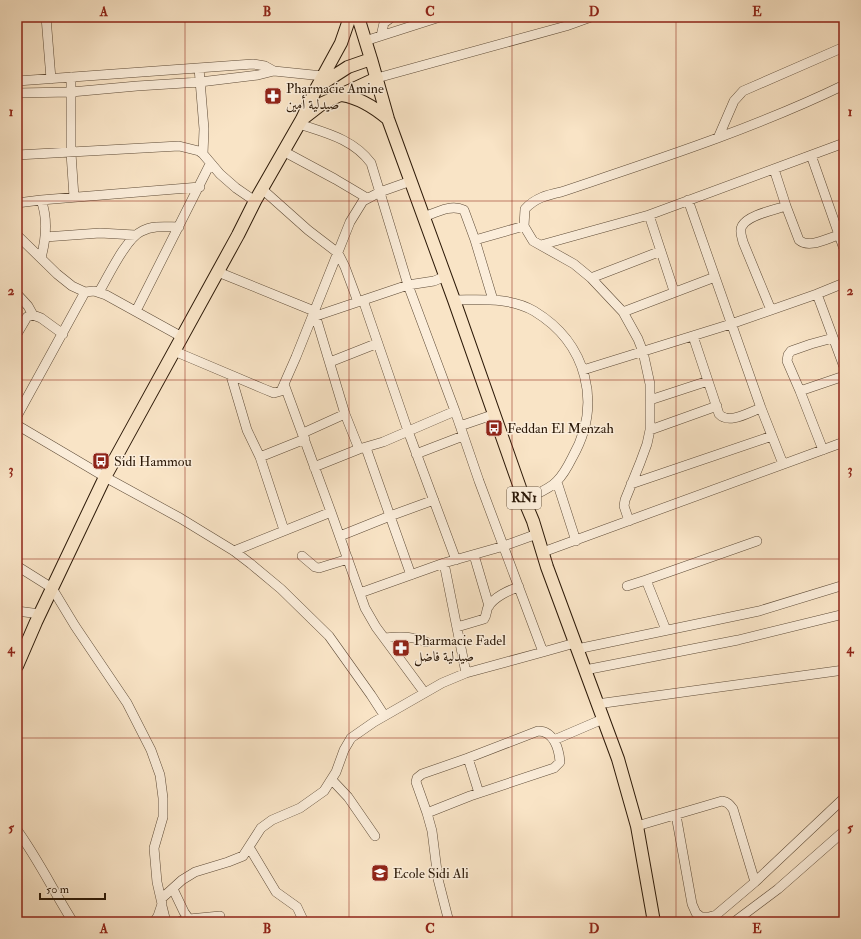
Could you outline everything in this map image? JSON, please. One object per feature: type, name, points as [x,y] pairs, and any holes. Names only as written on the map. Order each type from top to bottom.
[{"type":"main road","points":[[17,666],[52,588],[105,478],[342,43],[350,17]]},
{"type":"main road","name":"RN1","points":[[358,17],[388,119],[446,276],[576,646],[618,759],[637,826],[654,922]]},
{"type":"main road","points":[[320,82],[348,67],[371,59]]},
{"type":"main road","points":[[300,122],[323,103],[377,78]]},
{"type":"main road","points":[[342,95],[363,101],[388,119]]},
{"type":"street","points":[[46,17],[51,79]]},
{"type":"street","points":[[381,36],[384,23],[392,17]]},
{"type":"street","points":[[365,41],[440,17]]},
{"type":"street","points":[[377,78],[566,26],[591,17]]},
{"type":"street","points":[[718,138],[734,101],[743,91],[844,46]]},
{"type":"street","points":[[17,81],[253,64],[265,66],[274,71],[320,82]]},
{"type":"street","points":[[199,68],[204,129],[203,154]]},
{"type":"street","points":[[17,93],[71,92],[200,82],[258,76],[274,71]]},
{"type":"street","points":[[71,77],[71,153],[74,197]]},
{"type":"street","points":[[630,521],[624,506],[625,500],[647,444],[650,430],[650,384],[643,352],[638,339],[623,312],[591,278],[574,264],[533,241],[524,226],[525,208],[531,202],[542,197],[670,156],[826,94],[844,85]]},
{"type":"street","points":[[300,122],[340,138],[357,149],[371,163],[408,285],[543,652]]},
{"type":"street","points":[[541,245],[649,215],[844,143]]},
{"type":"street","points":[[17,155],[179,146],[199,151],[210,164],[236,188],[255,201]]},
{"type":"street","points":[[283,151],[335,178],[367,198]]},
{"type":"street","points":[[811,155],[844,249]]},
{"type":"street","points":[[136,311],[200,187],[210,164]]},
{"type":"street","points":[[774,169],[799,240],[802,243],[814,243],[839,235]]},
{"type":"street","points":[[174,351],[230,376],[274,393],[281,391],[361,203],[367,198],[380,192],[411,181]]},
{"type":"street","points":[[17,204],[41,200],[200,187]]},
{"type":"street","points":[[262,189],[308,230],[338,254],[345,267],[378,343],[416,454],[456,560]]},
{"type":"street","points":[[41,200],[43,206],[45,237],[41,258]]},
{"type":"street","points":[[688,200],[761,408],[783,464]]},
{"type":"street","points":[[771,310],[743,242],[741,227],[746,220],[786,206]]},
{"type":"street","points":[[424,217],[448,208],[459,208],[464,210],[475,240],[493,300]]},
{"type":"street","points":[[649,215],[674,291]]},
{"type":"street","points":[[475,240],[524,226]]},
{"type":"street","points":[[99,292],[118,259],[135,235],[141,231],[153,228],[179,227]]},
{"type":"street","points":[[45,237],[100,232],[135,235]]},
{"type":"street","points":[[17,235],[66,282],[77,289],[85,292],[99,292],[182,337]]},
{"type":"street","points":[[591,278],[661,251]]},
{"type":"street","points":[[218,272],[315,313],[361,301],[408,285],[434,281],[446,276]]},
{"type":"street","points":[[623,312],[674,291],[714,277]]},
{"type":"street","points":[[583,370],[731,324],[844,283]]},
{"type":"street","points":[[17,416],[85,292]]},
{"type":"street","points":[[17,294],[28,306],[33,315],[41,318],[63,334]]},
{"type":"street","points":[[817,294],[844,367]]},
{"type":"street","points":[[454,300],[493,300],[513,302],[533,311],[551,323],[563,336],[573,350],[583,370],[588,405],[586,425],[579,447],[557,482],[525,502]]},
{"type":"street","points":[[315,313],[345,414],[362,448],[390,516],[411,575]]},
{"type":"street","points":[[17,334],[27,318],[33,315]]},
{"type":"street","points":[[693,336],[716,406],[722,417],[728,419],[761,408]]},
{"type":"street","points":[[823,450],[787,361],[788,355],[791,352],[811,344],[833,338]]},
{"type":"street","points":[[330,362],[378,343]]},
{"type":"street","points":[[230,376],[247,430],[260,457],[284,530]]},
{"type":"street","points":[[800,391],[844,376]]},
{"type":"street","points":[[650,400],[708,381]]},
{"type":"street","points":[[284,384],[365,608],[424,692]]},
{"type":"street","points":[[650,430],[716,406]]},
{"type":"street","points":[[314,467],[362,448],[384,442],[455,411]]},
{"type":"street","points":[[260,457],[345,414]]},
{"type":"street","points":[[460,426],[495,414]]},
{"type":"street","points":[[17,425],[105,478],[180,518],[234,551],[281,589],[329,636],[384,715]]},
{"type":"street","points":[[416,454],[463,436]]},
{"type":"street","points":[[631,484],[772,436]]},
{"type":"street","points":[[543,552],[844,442]]},
{"type":"street","points":[[557,482],[576,541]]},
{"type":"street","points":[[340,536],[434,500]]},
{"type":"street","points":[[234,551],[331,512]]},
{"type":"street","points":[[360,593],[444,563],[504,546],[537,534]]},
{"type":"street","points":[[627,586],[757,541]]},
{"type":"street","points":[[457,628],[484,619],[487,615],[489,606],[474,555]]},
{"type":"street","points":[[302,556],[315,567],[319,568],[348,559]]},
{"type":"street","points":[[444,563],[466,674]]},
{"type":"street","points":[[17,566],[52,588],[127,703],[151,750],[160,776],[164,798],[163,817],[154,848],[154,854],[157,882],[166,922]]},
{"type":"street","points":[[646,580],[666,630]]},
{"type":"street","points":[[154,922],[158,916],[161,903],[182,880],[195,872],[240,858],[246,852],[261,828],[272,820],[300,808],[324,791],[332,780],[344,750],[351,738],[357,732],[384,715],[442,683],[466,674],[543,652],[666,630],[758,611],[844,584]]},
{"type":"street","points":[[489,606],[502,595],[519,586]]},
{"type":"street","points":[[17,611],[40,614]]},
{"type":"street","points":[[585,670],[738,640],[844,614]]},
{"type":"street","points":[[385,638],[413,638],[426,642]]},
{"type":"street","points":[[598,704],[844,670]]},
{"type":"street","points":[[554,740],[603,719]]},
{"type":"street","points":[[427,813],[479,793],[554,768],[560,762],[554,740],[546,732],[538,731],[468,758],[428,771],[417,778],[417,788],[427,813],[432,831],[438,879],[449,922]]},
{"type":"street","points":[[468,758],[479,793]]},
{"type":"street","points":[[332,780],[348,797],[375,836]]},
{"type":"street","points":[[676,815],[692,904],[696,913],[701,917],[706,918],[716,915],[755,882],[844,798]]},
{"type":"street","points":[[637,826],[722,801],[730,805],[736,817],[755,882]]},
{"type":"street","points":[[17,830],[32,852],[73,922]]},
{"type":"street","points":[[734,922],[778,889],[844,831]]},
{"type":"street","points":[[249,847],[276,892],[297,907],[304,922]]},
{"type":"street","points":[[173,889],[184,912],[190,920]]},
{"type":"street","points":[[178,922],[220,916]]},
{"type":"place","name":"Pharmacie Amine صيدلية أمين","points":[[273,96]]},
{"type":"place","name":"Feddan El Menzah","points":[[494,428]]},
{"type":"place","name":"Sidi Hammou","points":[[101,461]]},
{"type":"place","name":"Pharmacie Fadel صيدلية فاضل","points":[[401,648]]},
{"type":"place","name":"Ecole Sidi Ali","points":[[380,873]]}]
